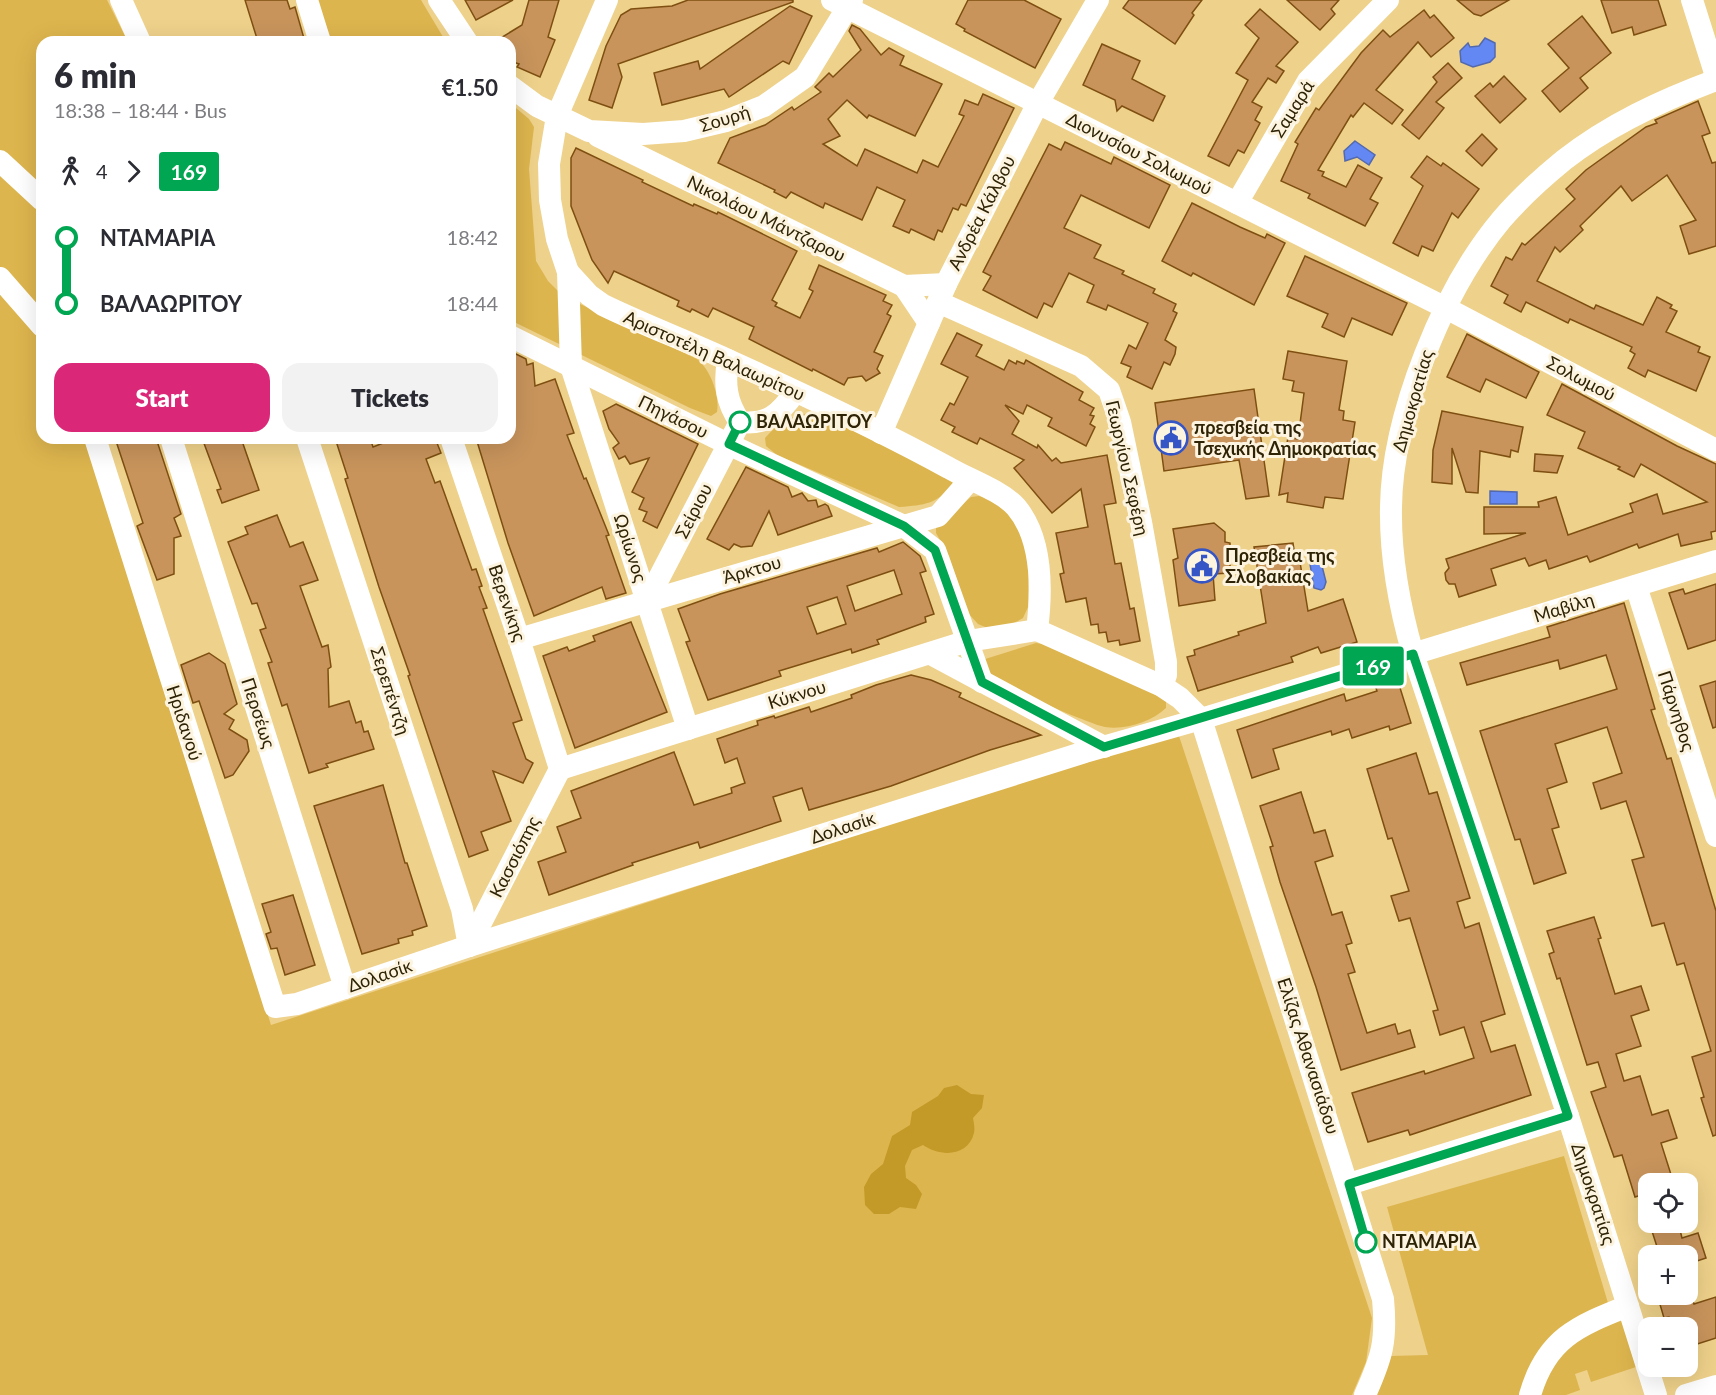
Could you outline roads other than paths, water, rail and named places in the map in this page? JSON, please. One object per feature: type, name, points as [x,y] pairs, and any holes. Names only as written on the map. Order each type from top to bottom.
[{"type":"street","points":[[122,0],[137,36]]},
{"type":"street","points":[[307,0],[318,36]]},
{"type":"street","points":[[439,0],[463,36]]},
{"type":"street","points":[[568,272],[557,240],[550,200],[549,164],[557,116],[607,0]]},
{"type":"street","name":"Ανδρέα Κάλβου","points":[[880,433],[942,293],[1038,103],[1098,0]]},
{"type":"street","name":"Σαμαρά","points":[[1237,203],[1308,81],[1388,0]]},
{"type":"street","points":[[1692,0],[1716,78]]},
{"type":"street","name":"Σουρή","points":[[516,90],[557,116],[589,131],[643,134],[684,131],[726,122],[764,106],[805,77],[844,3]]},
{"type":"street","name":"Διονυσίου Σολωμού","points":[[844,3],[1446,308]]},
{"type":"street","name":"Δημοκρατίας","points":[[1656,1395],[1568,1116],[1413,654],[1395,578],[1391,505],[1401,428],[1410,396],[1434,333],[1479,249],[1502,219],[1564,161],[1622,122],[1664,100],[1716,78]]},
{"type":"street","name":"Νικολάου Μάντζαρου","points":[[589,131],[904,286]]},
{"type":"street","points":[[0,161],[36,194]]},
{"type":"street","name":"Αριστοτέλη Βαλαωρίτου","points":[[568,272],[589,295],[603,305],[728,360],[880,433],[1003,496],[1016,507],[1030,531],[1035,547],[1040,603],[1036,630]]},
{"type":"street","name":"Ωρίωνος","points":[[568,272],[571,366],[688,729]]},
{"type":"street","points":[[0,278],[36,320]]},
{"type":"street","points":[[904,286],[942,293]]},
{"type":"street","points":[[904,286],[928,323]]},
{"type":"street","name":"Γεωργίου Σεφέρη","points":[[942,293],[1081,366],[1109,390],[1120,422],[1166,662],[1166,675],[1162,686]]},
{"type":"street","name":"Σολωμού","points":[[1446,308],[1716,450]]},
{"type":"street","name":"Πηγάσου","points":[[516,339],[729,444],[904,526],[935,550],[982,682]]},
{"type":"street","points":[[728,360],[726,390],[731,409],[740,422],[756,424],[771,418],[784,409],[795,392]]},
{"type":"street","name":"Σείριου","points":[[648,601],[740,422]]},
{"type":"street","name":"Ηριδανού","points":[[97,444],[275,1007]]},
{"type":"street","name":"Περσέως","points":[[173,444],[345,988]]},
{"type":"street","name":"Σερεπέντζη","points":[[309,444],[462,909],[469,946]]},
{"type":"street","name":"Βερενίκης","points":[[453,444],[560,769]]},
{"type":"street","name":"Άρκτου","points":[[519,639],[938,516],[970,480]]},
{"type":"street","name":"Μαβίλη","points":[[1413,654],[1716,561]]},
{"type":"street","name":"Πάρνηθος","points":[[1635,586],[1716,836]]},
{"type":"street","points":[[1036,630],[1162,686],[1180,698],[1201,719]]},
{"type":"street","name":"Κύκνου","points":[[560,769],[968,641],[1036,630]]},
{"type":"street","points":[[931,654],[1104,747]]},
{"type":"street","name":"Δολασίκ","points":[[275,1007],[297,1004],[469,946],[1104,747],[1413,654]]},
{"type":"street","name":"Ελίζας Αθανασιάδου","points":[[1201,719],[1349,1184],[1383,1299],[1386,1324],[1382,1357],[1365,1395]]},
{"type":"street","name":"Κασσιόπης","points":[[469,946],[560,769]]},
{"type":"street","points":[[1349,1184],[1568,1116]]},
{"type":"street","points":[[1530,1395],[1537,1370],[1557,1343],[1591,1320],[1628,1306]]},
{"type":"street","points":[[1686,1395],[1716,1386]]},
{"type":"water","points":[[1485,38],[1495,43],[1495,57],[1490,62],[1473,67],[1461,62],[1460,51],[1468,43],[1470,47],[1479,46]]},
{"type":"water","points":[[1355,141],[1375,155],[1369,165],[1357,157],[1345,161],[1344,151]]},
{"type":"water","points":[[1490,491],[1517,492],[1517,504],[1490,504]]},
{"type":"water","points":[[1316,561],[1322,566],[1326,582],[1321,590],[1314,588],[1310,564]]},
{"type":"place","name":"ΒΑΛΑΩΡΙΤΟΥ","points":[[740,422]]},
{"type":"place","name":"πρεσβεία της Τσεχικής Δημοκρατίας","points":[[1171,438]]},
{"type":"place","name":"Πρεσβεία της Σλοβακίας","points":[[1202,566]]},
{"type":"place","name":"ΝΤΑΜΑΡΙΑ","points":[[1366,1242]]}]
